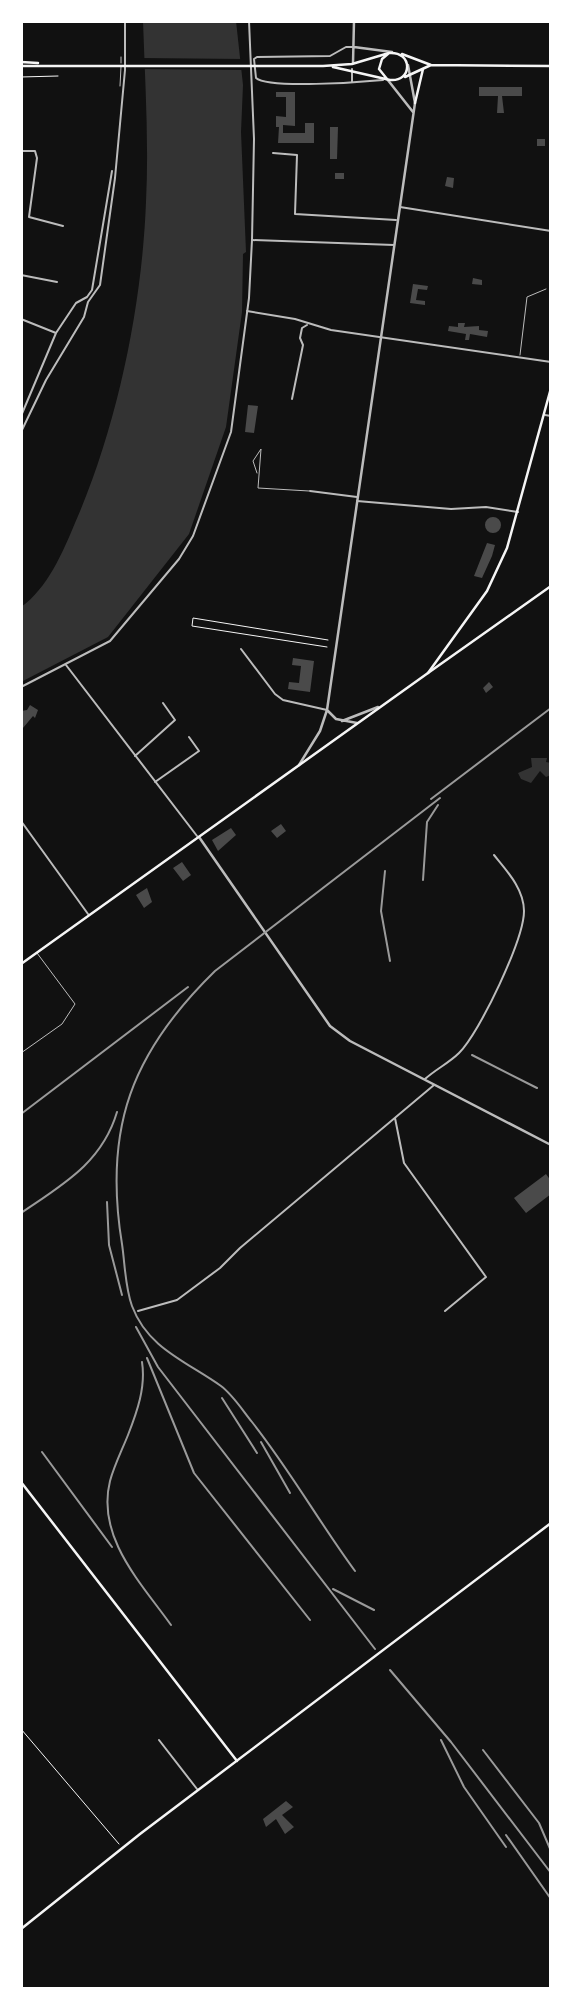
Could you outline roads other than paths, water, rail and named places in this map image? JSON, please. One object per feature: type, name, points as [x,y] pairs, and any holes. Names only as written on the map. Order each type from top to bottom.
[{"type":"main road","points":[[387,79],[379,65],[392,53]]},
{"type":"main road","points":[[399,53],[408,65],[402,78]]},
{"type":"main road","points":[[21,64],[323,66],[352,64],[399,53],[431,65],[551,66]]},
{"type":"main road","points":[[323,66],[352,69],[387,79],[402,78],[431,65]]},
{"type":"main road","points":[[415,103],[423,69]]},
{"type":"main road","points":[[428,673],[487,591],[513,536],[551,388]]},
{"type":"main road","points":[[21,964],[551,586]]},
{"type":"main road","points":[[21,1482],[237,1761]]},
{"type":"main road","points":[[21,1929],[122,1848],[551,1523]]},
{"type":"street","points":[[21,432],[46,380],[100,285],[115,178],[125,70],[125,21]]},
{"type":"street","points":[[21,687],[110,641],[179,559],[193,536],[231,432],[247,311],[251,240],[254,139],[249,21]]},
{"type":"street","points":[[352,64],[354,21]]},
{"type":"street","points":[[392,53],[346,47],[330,56],[254,59],[256,78],[261,82],[351,83],[387,79],[413,112]]},
{"type":"street","points":[[299,765],[320,731],[327,710],[415,103],[408,65]]},
{"type":"street","points":[[351,83],[352,69]]},
{"type":"street","points":[[21,152],[35,151],[37,158],[29,217],[63,226]]},
{"type":"street","points":[[274,153],[297,155],[294,212],[297,215],[397,220]]},
{"type":"street","points":[[21,416],[56,333],[76,303],[92,290],[112,171]]},
{"type":"street","points":[[400,207],[551,231]]},
{"type":"street","points":[[251,240],[394,245]]},
{"type":"street","points":[[21,275],[57,282]]},
{"type":"street","points":[[247,311],[380,338],[551,362]]},
{"type":"street","points":[[21,319],[56,333]]},
{"type":"street","points":[[292,399],[303,345],[300,338],[302,328],[307,325]]},
{"type":"street","points":[[544,414],[551,416]]},
{"type":"street","points":[[310,491],[451,509],[486,507],[518,512]]},
{"type":"street","points":[[242,649],[275,694],[283,700],[327,710],[331,717],[359,724]]},
{"type":"street","points":[[66,665],[134,757],[199,837],[330,1026],[350,1041],[551,1145]]},
{"type":"street","points":[[134,757],[175,720],[163,703]]},
{"type":"street","points":[[342,721],[388,703]]},
{"type":"street","points":[[154,782],[199,751],[189,737]]},
{"type":"street","points":[[21,821],[89,915]]},
{"type":"street","points":[[425,1080],[461,1051],[487,1013],[521,927],[524,911],[521,897],[516,884],[494,855]]},
{"type":"street","points":[[138,1311],[177,1300],[220,1268],[434,1085]]},
{"type":"street","points":[[395,1118],[404,1163],[486,1277],[445,1311]]},
{"type":"street","points":[[159,1740],[198,1791]]},
{"type":"lane","points":[[120,86],[121,57]]},
{"type":"lane","points":[[519,358],[527,297],[546,289]]},
{"type":"lane","points":[[257,473],[262,456],[261,449],[253,461],[258,488],[310,491]]},
{"type":"lane","points":[[21,1053],[62,1024],[75,1004],[37,953]]},
{"type":"railway","points":[[431,799],[551,708]]},
{"type":"railway","points":[[355,1571],[266,1440],[234,1398],[221,1386],[158,1344],[139,1321],[132,1306],[127,1283],[117,1202],[117,1164],[121,1128],[130,1094],[144,1062],[186,1001],[215,971],[440,798]]},
{"type":"railway","points":[[423,880],[427,822],[438,805]]},
{"type":"railway","points":[[385,871],[381,911],[390,961]]},
{"type":"railway","points":[[21,1114],[188,987]]},
{"type":"railway","points":[[472,1055],[537,1088]]},
{"type":"railway","points":[[21,1213],[65,1182],[91,1159],[110,1130],[117,1112]]},
{"type":"railway","points":[[107,1202],[109,1245],[122,1295]]},
{"type":"railway","points":[[136,1327],[158,1367],[375,1649]]},
{"type":"railway","points":[[147,1358],[194,1473],[310,1620]]},
{"type":"railway","points":[[142,1362],[142,1390],[110,1481],[107,1502],[109,1521],[124,1558],[171,1625]]},
{"type":"railway","points":[[222,1398],[257,1453]]},
{"type":"railway","points":[[261,1442],[290,1493]]},
{"type":"railway","points":[[42,1452],[112,1547]]},
{"type":"railway","points":[[333,1589],[374,1610]]},
{"type":"railway","points":[[390,1670],[451,1742],[551,1873]]},
{"type":"railway","points":[[441,1740],[464,1787],[506,1847]]},
{"type":"railway","points":[[483,1750],[539,1823],[551,1851]]},
{"type":"railway","points":[[506,1835],[551,1899]]}]
